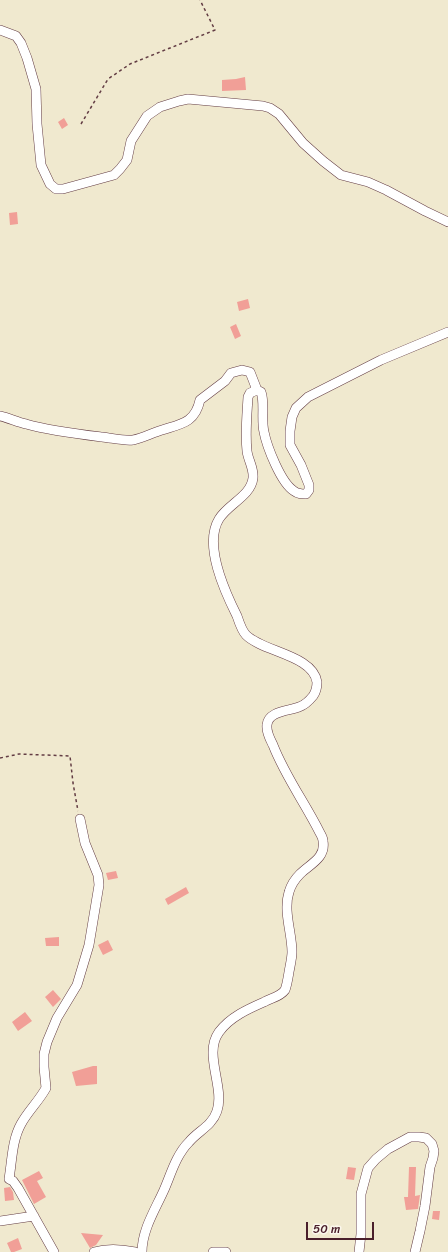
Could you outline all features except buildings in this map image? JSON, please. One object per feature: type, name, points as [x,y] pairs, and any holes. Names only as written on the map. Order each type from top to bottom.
[{"type":"street","points":[[0,30],[16,36],[21,43],[27,58],[36,89],[37,124],[41,165],[50,184],[56,189],[63,189],[114,174],[127,160],[131,141],[147,116],[160,107],[179,101],[206,100],[270,108],[279,114],[311,151],[341,175],[368,182],[448,222]]},
{"type":"street","points":[[0,416],[47,429],[96,437],[132,440],[174,427],[189,419],[198,408],[200,400],[225,381],[231,374],[242,370],[250,372],[257,390],[261,392],[262,396],[264,432],[270,454],[282,477],[292,490],[297,493],[306,494],[309,490],[309,485],[304,470],[290,445],[292,417],[296,408],[308,397],[381,360],[448,332]]},
{"type":"street","points":[[142,1252],[144,1235],[150,1218],[179,1155],[189,1142],[212,1122],[217,1111],[219,1101],[214,1060],[214,1042],[218,1034],[225,1025],[241,1013],[266,1000],[279,996],[284,990],[288,979],[292,951],[288,920],[289,892],[300,874],[318,860],[321,855],[324,841],[277,755],[267,731],[267,724],[270,718],[276,714],[299,707],[309,701],[316,692],[317,684],[315,675],[310,669],[293,657],[266,646],[245,634],[226,592],[214,551],[215,528],[219,519],[251,485],[253,477],[252,467],[247,453],[246,423],[248,397],[250,393],[257,390]]},
{"type":"street","points":[[54,1252],[18,1188],[13,1181],[5,1179],[20,1125],[46,1088],[44,1054],[47,1042],[57,1018],[77,985],[84,966],[93,926],[99,885],[98,875],[85,843],[80,818]]},
{"type":"street","points":[[359,1252],[361,1234],[361,1194],[368,1168],[388,1149],[410,1137],[419,1136],[426,1138],[432,1144],[434,1151],[430,1167],[422,1225],[415,1252]]},
{"type":"street","points":[[0,1221],[34,1216]]},
{"type":"street","points":[[94,1252],[113,1249],[135,1252]]},
{"type":"street","points":[[213,1252],[226,1252]]},
{"type":"path","points":[[81,124],[108,79],[130,64],[215,30],[200,0]]},
{"type":"path","points":[[0,758],[19,754],[70,756],[73,783],[80,818]]}]
